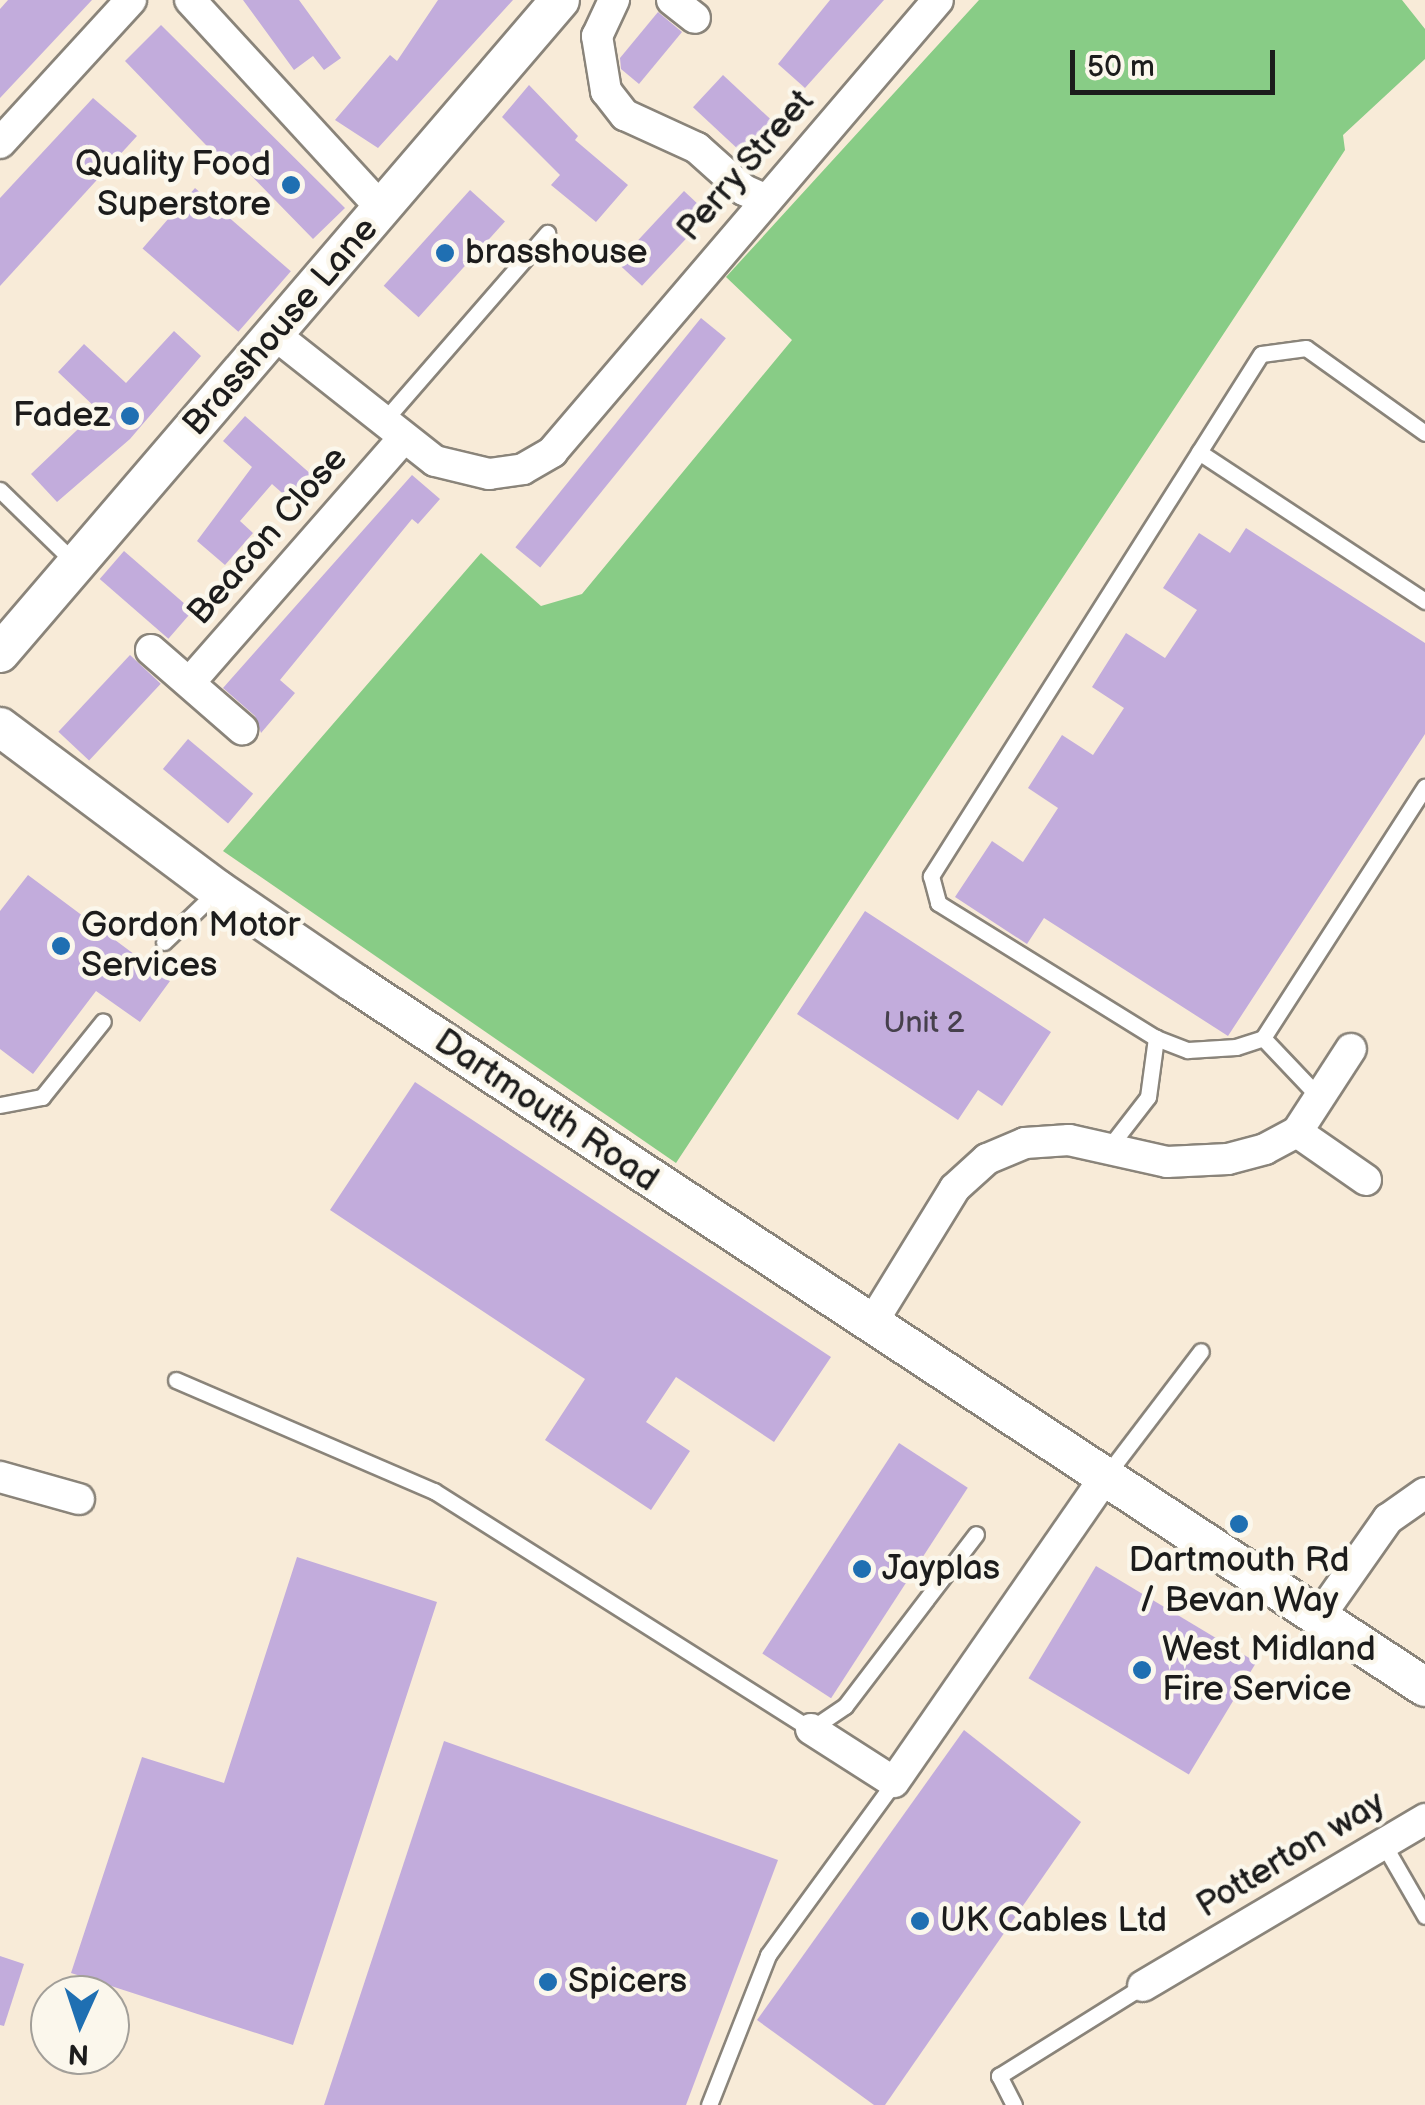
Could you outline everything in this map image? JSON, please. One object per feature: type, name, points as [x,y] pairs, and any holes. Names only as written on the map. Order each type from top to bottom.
[{"type":"street","points":[[0,143],[131,0]]},
{"type":"street","name":"Brasshouse Lane","points":[[0,653],[74,562],[560,0]]},
{"type":"street","points":[[614,0],[597,36],[606,90],[625,115],[697,148],[766,200]]},
{"type":"street","name":"Perry Street","points":[[274,334],[392,432],[435,461],[490,474],[523,468],[552,452],[938,0]]},
{"type":"street","points":[[203,6],[382,210]]},
{"type":"street","name":"Beacon Close","points":[[190,682],[392,432]]},
{"type":"street","name":"Beacon Close","points":[[151,650],[242,729]]},
{"type":"street","name":"Dartmouth Road","points":[[0,727],[218,890],[1425,1687]]},
{"type":"street","points":[[872,1323],[955,1188],[986,1159],[1025,1144],[1069,1140],[1110,1146],[1167,1162],[1228,1159],[1297,1132],[1350,1049]]},
{"type":"street","points":[[1297,1132],[1366,1180]]},
{"type":"street","points":[[0,1476],[78,1499]]},
{"type":"street","points":[[811,1729],[894,1782],[1106,1477]]},
{"type":"street","points":[[1320,1616],[1388,1519],[1425,1492]]},
{"type":"street","name":"Potterton way","points":[[1143,1986],[1425,1819]]},
{"type":"lane","points":[[392,432],[547,232]]},
{"type":"lane","points":[[1425,432],[1306,348],[1261,354],[931,876],[938,904],[1156,1038],[1212,1050],[1263,1038],[1425,786]]},
{"type":"lane","points":[[1199,452],[1425,601]]},
{"type":"lane","points":[[0,490],[74,562]]},
{"type":"lane","points":[[164,942],[218,890]]},
{"type":"lane","points":[[0,1105],[42,1098],[103,1021]]},
{"type":"lane","points":[[1110,1146],[1148,1097],[1156,1038]]},
{"type":"lane","points":[[1263,1038],[1319,1097]]},
{"type":"lane","points":[[1106,1477],[1201,1351]]},
{"type":"lane","points":[[176,1380],[434,1491],[811,1729],[845,1706],[976,1534]]},
{"type":"lane","points":[[709,2105],[768,1955],[894,1782]]},
{"type":"lane","points":[[1384,1845],[1425,1916]]},
{"type":"lane","points":[[1014,2105],[999,2076],[1143,1986]]},
{"type":"green space","points":[[979,0],[1402,0],[1425,29],[1425,59],[1343,135],[1345,150],[676,1163],[223,851],[481,553],[541,606],[582,594],[792,340],[726,277]]},
{"type":"building","points":[[8,0],[92,0],[0,98],[0,9]]},
{"type":"building","points":[[243,0],[299,0],[341,58],[324,70],[313,56],[294,70]]},
{"type":"building","points":[[438,0],[513,0],[378,148],[335,120],[390,55],[397,61]]},
{"type":"building","points":[[830,0],[884,0],[805,88],[778,64]]},
{"type":"building","points":[[658,12],[682,32],[639,84],[621,69],[620,58]]},
{"type":"building","points":[[161,25],[345,208],[313,239],[238,162],[230,170],[125,61]]},
{"type":"building","points":[[723,75],[784,132],[754,164],[693,107]]},
{"type":"building","points":[[529,85],[578,136],[575,140],[628,185],[596,222],[551,185],[560,175],[502,117]]},
{"type":"building","points":[[93,98],[137,136],[0,286],[0,198]]},
{"type":"building","points":[[195,188],[291,271],[238,332],[143,248]]},
{"type":"building","name":"brasshouse","points":[[470,190],[505,221],[419,317],[384,286]]},
{"type":"building","points":[[684,191],[709,214],[642,286],[617,263]]},
{"type":"building","points":[[701,318],[726,338],[540,567],[515,547]]},
{"type":"building","points":[[174,331],[201,356],[130,439],[57,502],[31,474],[98,410],[58,372],[84,344],[126,383]]},
{"type":"building","points":[[245,416],[321,483],[299,508],[272,484],[240,521],[253,533],[225,565],[197,541],[252,467],[223,441]]},
{"type":"building","points":[[412,475],[440,499],[418,524],[412,519],[280,680],[295,693],[261,733],[255,716],[223,688]]},
{"type":"building","points":[[1246,528],[1425,643],[1425,734],[1228,1036],[1044,918],[1027,944],[955,897],[992,841],[1023,862],[1058,808],[1028,788],[1062,735],[1093,755],[1124,708],[1092,687],[1126,633],[1165,658],[1197,610],[1163,588],[1199,533],[1230,553]]},
{"type":"building","points":[[124,551],[193,611],[168,639],[100,579]]},
{"type":"building","points":[[130,655],[161,684],[89,760],[58,732]]},
{"type":"building","points":[[188,739],[253,794],[228,824],[163,769]]},
{"type":"building","name":"Gordon Motor Services","points":[[28,875],[170,981],[140,1022],[96,991],[33,1074],[0,1049],[0,911]]},
{"type":"building","points":[[865,911],[1051,1032],[1002,1106],[978,1090],[958,1120],[797,1014]]},
{"type":"building","points":[[415,1082],[831,1357],[774,1442],[676,1377],[646,1422],[690,1451],[651,1510],[545,1440],[585,1379],[330,1210]]},
{"type":"building","name":"Jayplas","points":[[899,1443],[968,1488],[831,1698],[762,1654]]},
{"type":"building","points":[[297,1557],[437,1602],[293,2045],[130,1992],[130,1975],[71,1973],[142,1757],[224,1783]]},
{"type":"building","name":"West Midland Fire Service","points":[[1096,1566],[1256,1662],[1189,1775],[1029,1678]]},
{"type":"building","name":"UK Cables Ltd","points":[[964,1730],[1081,1822],[885,2105],[874,2105],[757,2020]]},
{"type":"building","name":"Spicers","points":[[444,1741],[778,1860],[686,2105],[324,2105]]},
{"type":"building","points":[[0,1956],[24,1964],[4,2026],[0,2025]]},
{"type":"place","name":"Quality Food Superstore","points":[[291,185]]},
{"type":"place","name":"brasshouse","points":[[445,253]]},
{"type":"place","name":"Fadez","points":[[130,416]]},
{"type":"place","name":"Gordon Motor Services","points":[[61,946]]},
{"type":"place","name":"Dartmouth Rd / Bevan Way","points":[[1239,1524]]},
{"type":"place","name":"Jayplas","points":[[862,1569]]},
{"type":"place","name":"West Midland Fire Service","points":[[1142,1670]]},
{"type":"place","name":"UK Cables Ltd","points":[[920,1921]]},
{"type":"place","name":"Spicers","points":[[548,1982]]}]
